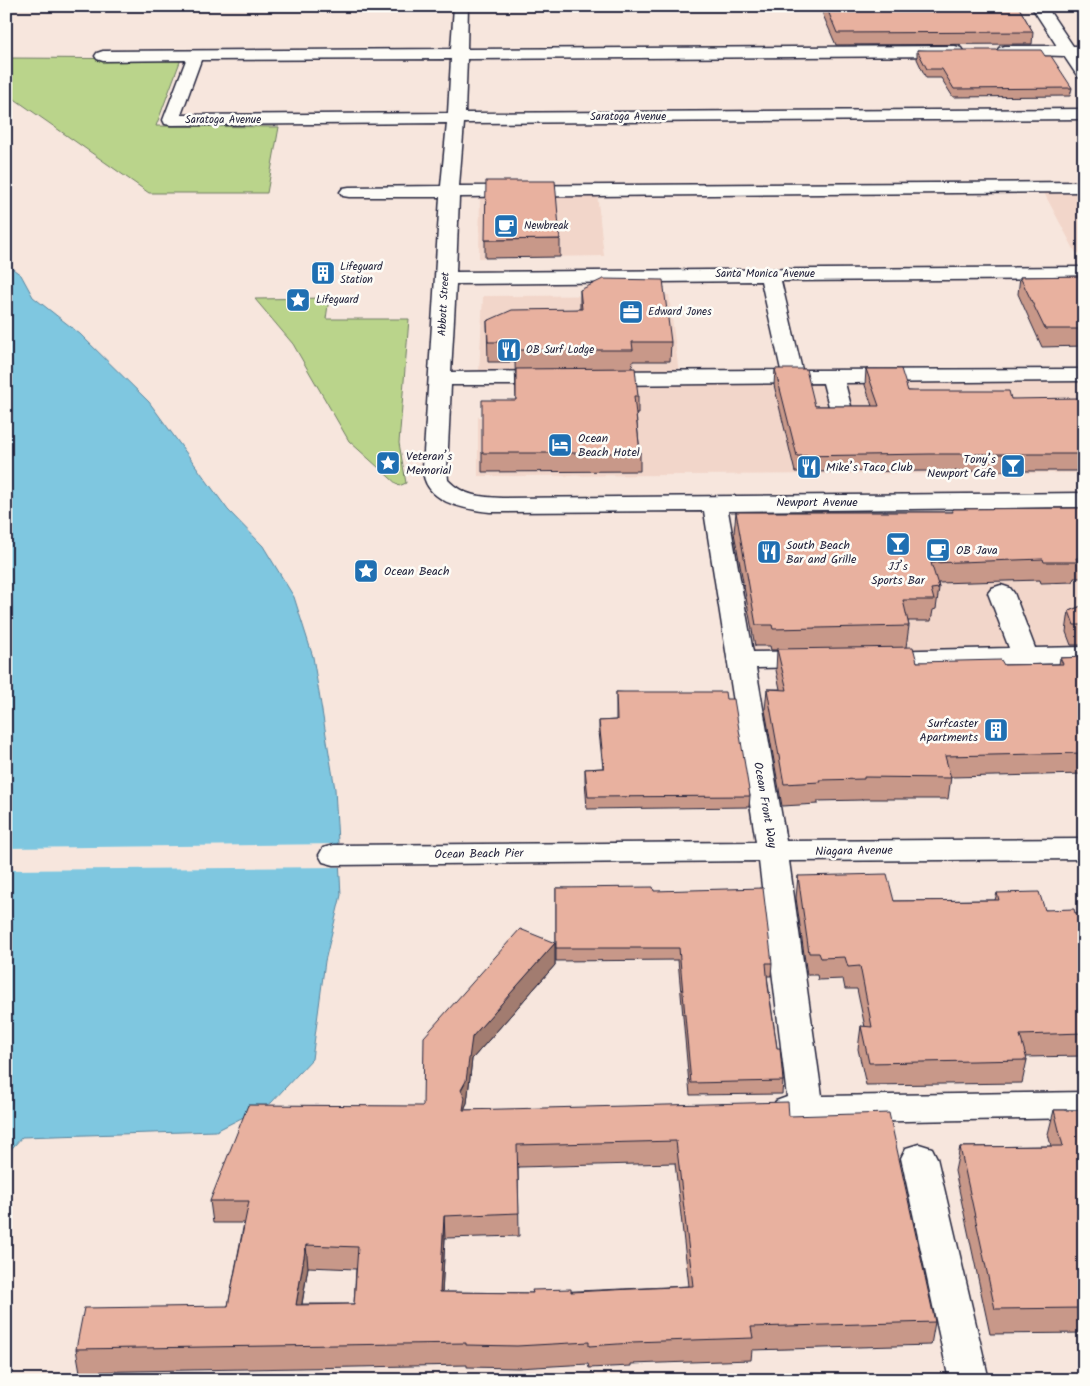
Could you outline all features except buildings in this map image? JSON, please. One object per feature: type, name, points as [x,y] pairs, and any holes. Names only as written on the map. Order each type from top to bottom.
[{"type":"street","name":"Abbott Street","points":[[461,6],[456,118],[447,226],[446,278],[435,468],[436,482],[446,493],[463,500],[503,506],[550,505]]},
{"type":"street","points":[[1038,6],[1076,51],[1084,74]]},
{"type":"street","points":[[103,56],[970,51]]},
{"type":"street","points":[[990,51],[1076,51]]},
{"type":"street","name":"Saratoga Avenue","points":[[195,56],[171,120],[1084,114]]},
{"type":"street","points":[[348,192],[1084,187]]},
{"type":"street","name":"Santa Monica Avenue","points":[[446,278],[1084,273]]},
{"type":"street","points":[[770,274],[793,377]]},
{"type":"street","points":[[440,379],[1084,375]]},
{"type":"street","points":[[832,376],[841,410]]},
{"type":"street","name":"Newport Avenue","points":[[550,505],[1084,500]]},
{"type":"street","name":"Ocean Front Way","points":[[714,503],[773,852],[806,1110]]},
{"type":"street","points":[[1001,593],[1026,656]]},
{"type":"street","points":[[740,660],[1084,655]]},
{"type":"street","name":"Niagara Avenue","points":[[625,853],[1084,849]]},
{"type":"street","name":"Ocean Beach Pier","points":[[334,856],[625,853]]},
{"type":"street","points":[[757,1110],[1084,1106]]},
{"type":"street","points":[[919,1158],[969,1380]]},
{"type":"shaded area","points":[[1043,191],[1084,191],[1084,253],[1076,253]]},
{"type":"shaded area","points":[[597,193],[604,256],[479,258],[480,194]]},
{"type":"shaded area","points":[[669,295],[679,373],[479,372],[483,296]]},
{"type":"shaded area","points":[[1084,379],[1084,473],[478,476],[478,417],[609,416],[607,384]]},
{"type":"shaded area","points":[[1084,520],[1084,646],[750,653],[727,525]]},
{"type":"green space","points":[[6,58],[181,59],[156,126],[279,127],[267,193],[149,193],[6,93]]},
{"type":"green space","points":[[329,298],[326,319],[409,319],[399,443],[406,483],[399,486],[349,441],[293,344],[255,299]]},
{"type":"water","points":[[6,264],[21,275],[33,297],[80,334],[149,402],[228,510],[263,546],[294,597],[313,657],[335,789],[341,895],[325,961],[312,1059],[271,1103],[216,1131],[22,1137],[6,1155]]},
{"type":"pier","points":[[341,844],[342,867],[6,870],[6,848]]},
{"type":"place","name":"Newbreak","points":[[506,226]]},
{"type":"place","name":"Lifeguard Station","points":[[323,273]]},
{"type":"place","name":"Lifeguard","points":[[298,300]]},
{"type":"place","name":"Edward Jones","points":[[631,312]]},
{"type":"place","name":"OB Surf Lodge","points":[[509,350]]},
{"type":"place","name":"Ocean Beach Hotel","points":[[560,445]]},
{"type":"place","name":"Veteran’s Memorial","points":[[388,463]]},
{"type":"place","name":"Tony’s Newport Cafe","points":[[1013,466]]},
{"type":"place","name":"Mike’s Taco Club","points":[[809,467]]},
{"type":"place","name":"JJ’s Sports Bar","points":[[898,544]]},
{"type":"place","name":"OB Java","points":[[938,550]]},
{"type":"place","name":"South Beach Bar and Grille","points":[[769,552]]},
{"type":"place","name":"Ocean Beach","points":[[366,571]]},
{"type":"place","name":"Surfcaster Apartments","points":[[996,730]]}]
